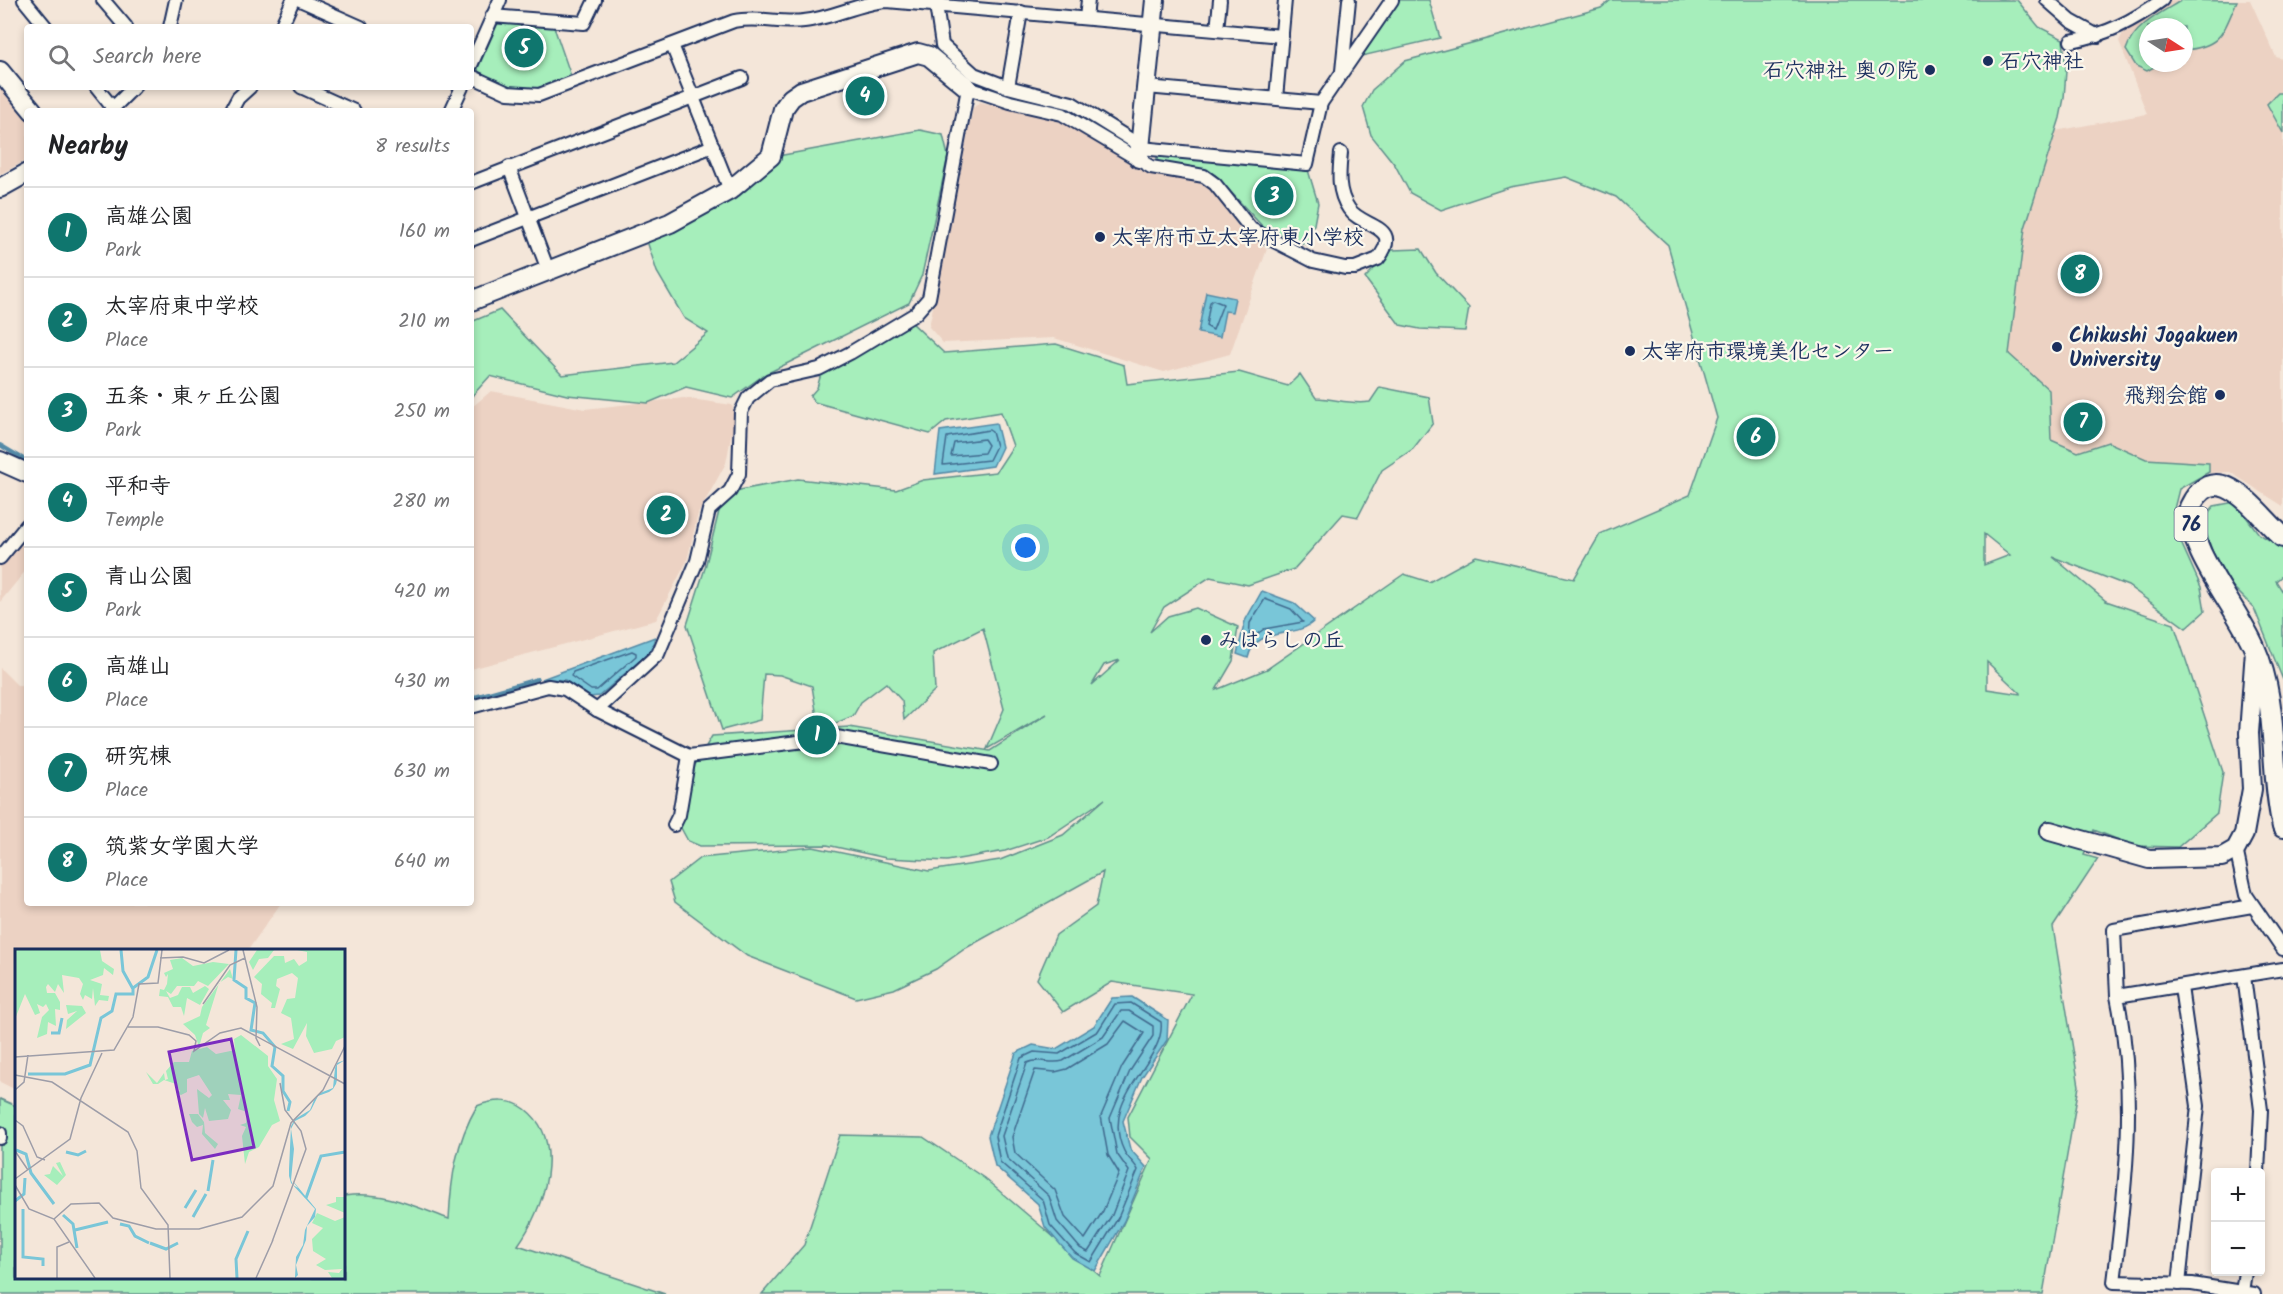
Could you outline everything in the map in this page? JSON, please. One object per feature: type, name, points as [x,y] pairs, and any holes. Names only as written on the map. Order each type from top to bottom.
[{"type":"main road","name":"76","points":[[2283,537],[2236,490],[2224,485],[2212,486],[2190,507],[2191,529],[2200,552],[2236,610],[2255,648],[2277,712],[2279,810],[2283,828]]},
{"type":"street","points":[[24,0],[44,24]]},
{"type":"street","points":[[103,0],[123,24]]},
{"type":"street","points":[[172,24],[176,0]]},
{"type":"street","points":[[282,24],[293,0]]},
{"type":"street","points":[[300,0],[354,24]]},
{"type":"street","points":[[492,16],[584,23],[595,0]]},
{"type":"street","points":[[1086,18],[1088,0]]},
{"type":"street","points":[[1140,151],[1155,0]]},
{"type":"street","points":[[1217,30],[1220,0]]},
{"type":"street","points":[[1276,98],[1285,0]]},
{"type":"street","points":[[1342,74],[1349,0]]},
{"type":"street","points":[[474,300],[676,220],[730,190],[771,156],[783,109],[790,98],[801,91],[918,53],[929,57],[968,88],[1010,102],[1062,114],[1140,151],[1306,164],[1321,103],[1392,0]]},
{"type":"street","points":[[2071,41],[2098,36],[2119,27],[2162,0]]},
{"type":"street","points":[[474,58],[492,16],[495,1]]},
{"type":"street","points":[[2049,1],[2071,21],[2098,36]]},
{"type":"street","points":[[474,77],[508,93],[539,95],[747,18],[803,21],[874,2],[962,3],[1024,8],[1086,18],[1282,36]]},
{"type":"street","points":[[934,2],[941,41],[945,48],[979,78],[1072,103],[1140,151],[1151,167],[1204,176],[1215,184],[1244,223],[1267,238],[1313,261],[1355,268],[1378,259],[1386,245],[1386,238],[1378,228],[1361,220],[1348,208],[1338,183],[1341,153]]},
{"type":"street","points":[[1008,87],[1024,8]]},
{"type":"street","points":[[672,45],[730,190]]},
{"type":"street","points":[[0,70],[31,108]]},
{"type":"street","points":[[474,182],[742,78]]},
{"type":"street","points":[[1147,87],[1321,103]]},
{"type":"street","points":[[597,710],[658,654],[697,561],[709,510],[729,491],[738,474],[741,412],[748,398],[770,380],[819,369],[850,353],[909,318],[926,303],[933,285],[968,88]]},
{"type":"street","points":[[98,90],[111,108]]},
{"type":"street","points":[[113,108],[131,90]]},
{"type":"street","points":[[233,108],[238,98],[247,90]]},
{"type":"street","points":[[308,90],[347,108]]},
{"type":"street","points":[[452,108],[461,90]]},
{"type":"street","points":[[474,239],[712,146]]},
{"type":"street","points":[[509,167],[548,270]]},
{"type":"street","points":[[0,188],[24,175]]},
{"type":"street","points":[[0,461],[24,472]]},
{"type":"street","points":[[0,558],[24,529]]},
{"type":"street","points":[[2050,831],[2149,859],[2222,857],[2236,849],[2244,834],[2252,789],[2249,733],[2255,648]]},
{"type":"street","points":[[474,706],[548,686],[565,689],[597,710],[689,756],[837,737],[855,738],[991,764]]},
{"type":"street","points":[[674,825],[679,815],[689,756]]},
{"type":"street","points":[[2236,849],[2246,895],[2283,950]]},
{"type":"street","points":[[2246,1276],[2248,1293],[2179,1284],[2114,1282],[2124,1197],[2130,1094],[2125,1035],[2117,996],[2114,930],[2252,906]]},
{"type":"street","points":[[2117,996],[2283,969]]},
{"type":"street","points":[[2244,976],[2261,1110],[2258,1168]]},
{"type":"street","points":[[2179,1284],[2198,1106],[2181,987]]},
{"type":"street","points":[[0,1133],[0,1138]]},
{"type":"shaded area","name":"Chikushi Jogakuen University","points":[[2170,0],[2250,0],[2276,57],[2283,59],[2283,506],[2230,472],[2068,479],[1838,449],[2039,134],[2147,114],[2119,41],[2123,33],[2139,22],[2139,72],[2193,72],[2193,18],[2144,18]]},
{"type":"shaded area","points":[[0,81],[24,109],[24,162],[0,174]]},
{"type":"shaded area","name":"太宰府市立太宰府東小学校","points":[[980,102],[1057,119],[1161,175],[1194,177],[1212,190],[1237,225],[1267,249],[1230,354],[1164,372],[1054,338],[943,343],[929,327],[973,108]]},
{"type":"shaded area","points":[[491,391],[585,409],[684,398],[732,405],[735,416],[726,463],[698,514],[687,561],[656,620],[474,668],[474,405]]},
{"type":"shaded area","points":[[24,538],[24,573],[0,602],[0,567]]},
{"type":"shaded area","points":[[0,668],[17,685],[24,687],[24,906],[279,906],[249,949],[15,949],[15,1090],[0,1082]]},
{"type":"green space","points":[[1397,0],[1429,0],[1440,38],[1362,56],[1361,54]]},
{"type":"green space","points":[[1611,0],[2017,0],[2039,27],[2063,39],[2066,71],[2060,118],[2025,228],[2009,354],[2049,390],[2051,440],[2078,452],[2108,442],[2146,459],[2209,463],[2209,472],[2179,489],[2173,513],[2179,538],[2201,587],[2205,611],[2186,628],[2128,586],[2053,557],[2106,601],[2174,624],[2223,772],[2217,813],[2178,847],[2134,846],[2094,830],[2084,855],[2098,859],[2053,927],[2079,1086],[2043,1294],[762,1294],[804,1245],[840,1135],[923,1137],[984,1178],[1100,1276],[1152,1159],[1130,1137],[1128,1117],[1192,994],[1112,982],[1063,1012],[1037,979],[1056,935],[1096,906],[1103,872],[966,948],[936,969],[894,989],[856,998],[747,956],[675,902],[669,882],[700,858],[813,847],[929,871],[1000,860],[1063,835],[1105,799],[1048,837],[1005,851],[947,861],[886,858],[827,845],[700,846],[688,841],[681,828],[695,765],[712,736],[849,727],[990,751],[1047,714],[987,749],[1004,709],[983,628],[933,653],[935,690],[904,720],[902,701],[886,683],[861,702],[853,716],[836,723],[817,717],[812,686],[780,675],[764,674],[760,720],[722,730],[687,625],[705,568],[720,507],[740,490],[798,479],[896,490],[923,480],[996,472],[1013,446],[1001,412],[946,421],[930,434],[814,402],[810,396],[817,388],[821,374],[911,322],[944,353],[1056,344],[1124,365],[1127,384],[1239,372],[1288,386],[1300,374],[1316,398],[1370,402],[1380,387],[1429,397],[1433,423],[1413,449],[1382,470],[1358,517],[1343,514],[1294,569],[1248,585],[1210,577],[1164,607],[1150,632],[1168,616],[1196,608],[1238,627],[1233,661],[1216,690],[1267,669],[1404,574],[1429,582],[1476,556],[1574,579],[1600,534],[1690,495],[1717,418],[1668,245],[1616,197],[1566,177],[1510,187],[1441,210],[1410,193],[1395,165],[1371,135],[1363,107],[1372,90],[1405,61],[1601,8]],"holes":[[[1984,534],[2010,555],[1984,565]],[[1120,660],[1092,685],[1104,665]],[[1987,662],[2020,694],[1987,689]]]},
{"type":"green space","points":[[2182,0],[2237,1],[2220,36],[2197,48],[2193,49],[2193,18],[2152,18]]},
{"type":"green space","points":[[498,23],[554,27],[571,76],[545,87],[525,89],[505,85],[479,75],[478,68]]},
{"type":"green space","points":[[2139,30],[2139,67],[2126,50]]},
{"type":"green space","points":[[2278,93],[2283,93],[2283,133],[2267,104]]},
{"type":"green space","points":[[920,130],[943,135],[948,156],[922,275],[909,303],[764,375],[732,398],[686,387],[648,403],[567,395],[490,376],[474,394],[474,321],[500,310],[562,375],[673,362],[708,333],[684,318],[657,272],[647,241],[778,156]]},
{"type":"green space","points":[[1157,155],[1308,170],[1318,203],[1310,246],[1263,227],[1215,175],[1199,169],[1157,162]]},
{"type":"green space","points":[[1421,249],[1436,273],[1469,308],[1465,331],[1420,329],[1400,325],[1365,278],[1392,250]]},
{"type":"green space","points":[[2235,502],[2259,534],[2283,548],[2283,575],[2276,581],[2283,592],[2283,680],[2254,608],[2219,573],[2202,520],[2214,506]]},
{"type":"green space","points":[[0,1099],[15,1106],[15,1279],[345,1279],[345,1196],[385,1197],[449,1219],[451,1189],[464,1133],[477,1106],[501,1101],[520,1105],[538,1123],[545,1139],[548,1157],[543,1195],[518,1245],[665,1294],[0,1294]]},
{"type":"water","points":[[1206,292],[1235,298],[1232,312],[1225,311],[1220,337],[1198,333]]},
{"type":"water","points":[[996,423],[1002,447],[993,466],[935,474],[940,431]]},
{"type":"water","points":[[1262,591],[1294,603],[1314,621],[1306,627],[1259,641],[1252,648],[1248,658],[1237,654],[1245,621]]},
{"type":"water","points":[[655,637],[651,651],[599,696],[590,697],[565,680],[542,679]]},
{"type":"water","points":[[1132,997],[1168,1020],[1167,1040],[1142,1077],[1123,1121],[1130,1149],[1146,1167],[1124,1221],[1095,1271],[1072,1258],[1045,1227],[1038,1204],[995,1166],[988,1136],[1016,1053],[1033,1045],[1056,1049],[1094,1026],[1112,998]]},
{"type":"waterway","points":[[0,445],[24,459]]},
{"type":"waterway","points":[[474,697],[537,679]]},
{"type":"place","name":"青山公園","points":[[524,48]]},
{"type":"place","name":"石穴神社","points":[[1988,61]]},
{"type":"place","name":"石穴神社 奥の院","points":[[1930,70]]},
{"type":"place","name":"平和寺","points":[[865,96]]},
{"type":"place","name":"五条・東ヶ丘公園","points":[[1274,196]]},
{"type":"place","name":"太宰府市立太宰府東小学校","points":[[1100,237]]},
{"type":"place","name":"筑紫女学園大学","points":[[2080,274]]},
{"type":"place","name":"Chikushi Jogakuen University","points":[[2057,347]]},
{"type":"place","name":"太宰府市環境美化センター","points":[[1630,351]]},
{"type":"place","name":"飛翔会館","points":[[2220,395]]},
{"type":"place","name":"研究棟","points":[[2083,422]]},
{"type":"place","name":"高雄山","points":[[1756,437]]},
{"type":"place","name":"太宰府東中学校","points":[[666,515]]},
{"type":"place","name":"みはらしの丘","points":[[1206,640]]},
{"type":"place","name":"高雄公園","points":[[817,735]]}]
